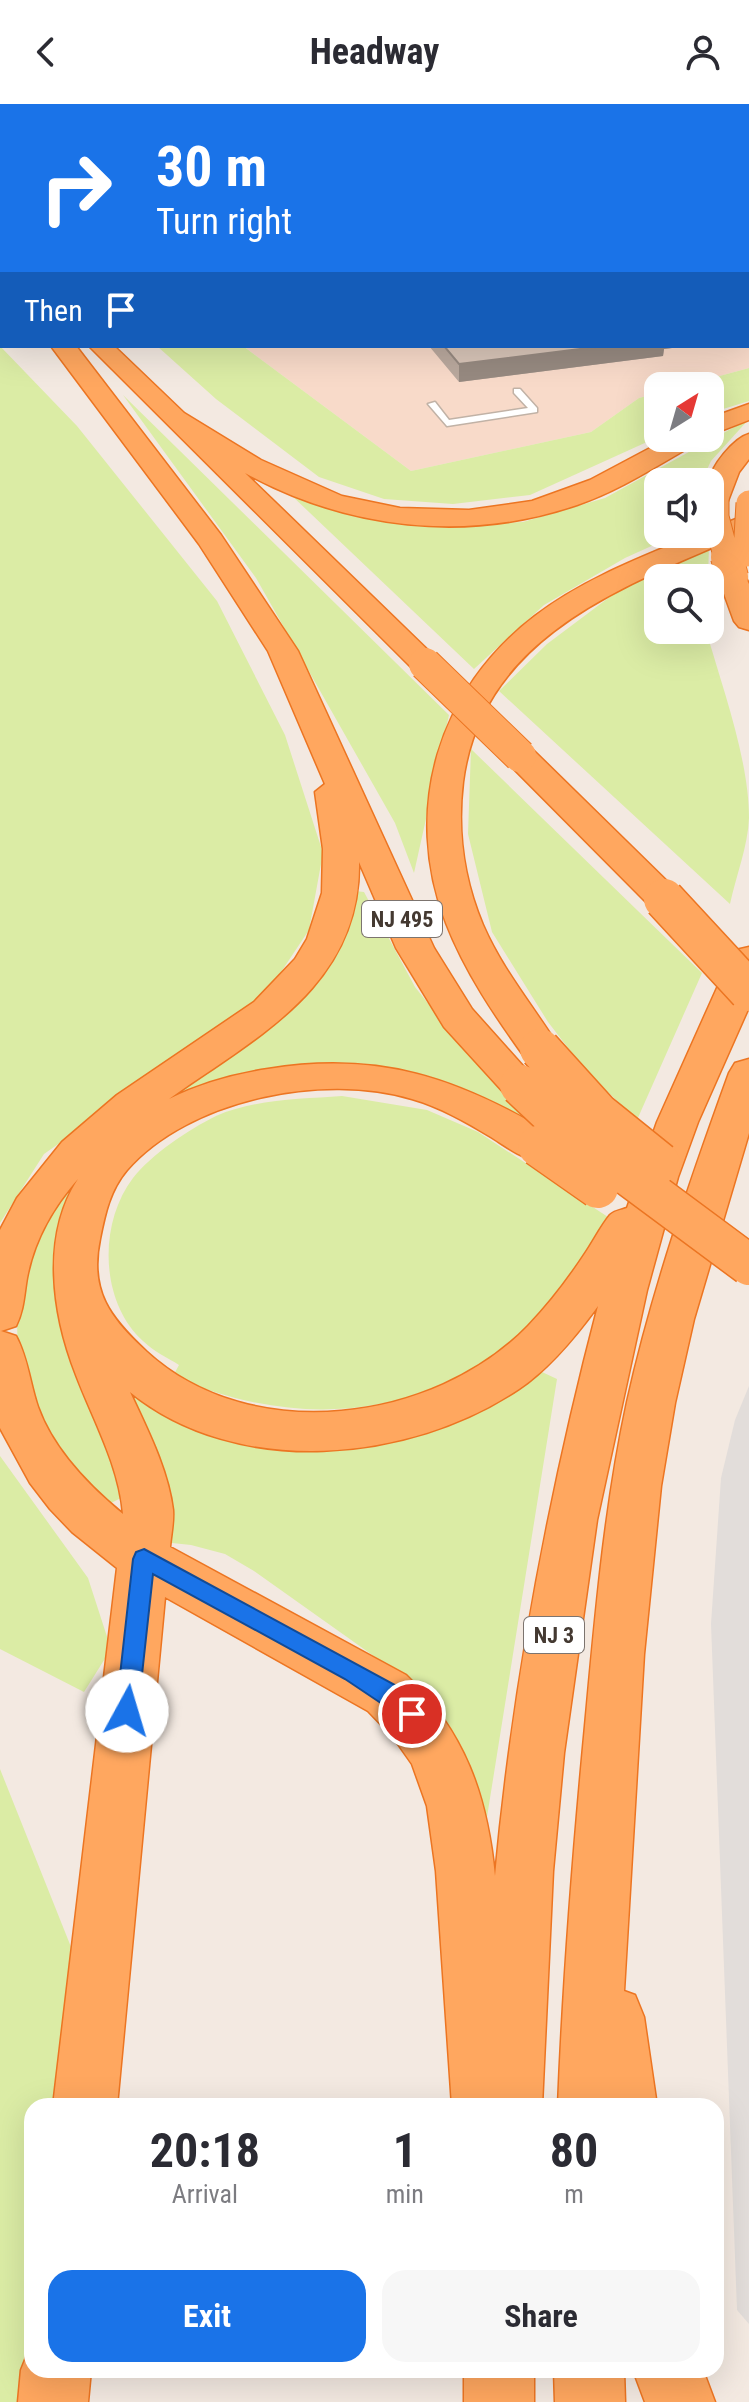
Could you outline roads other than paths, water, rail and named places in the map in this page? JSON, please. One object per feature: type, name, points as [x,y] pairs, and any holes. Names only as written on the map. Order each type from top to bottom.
[{"type":"highway","points":[[41,348],[65,375],[193,545],[256,613]]},
{"type":"highway","points":[[65,348],[211,541],[256,613]]},
{"type":"highway","points":[[103,348],[664,899],[749,991]]},
{"type":"highway","points":[[724,421],[749,411]]},
{"type":"highway","points":[[174,418],[256,468],[316,497],[367,510],[429,518],[491,516],[550,505],[605,483],[662,452]]},
{"type":"highway","points":[[742,569],[716,517],[716,500],[726,471],[749,442]]},
{"type":"highway","points":[[749,503],[742,569],[749,621]]},
{"type":"highway","points":[[749,522],[620,578],[545,622],[496,666],[461,722],[449,764],[443,834],[450,880],[468,931],[530,1067],[598,1113],[749,1228]]},
{"type":"highway","name":"NJ 495","points":[[256,613],[295,673],[404,924],[429,974],[458,1018],[530,1067],[571,1133],[749,1265]]},
{"type":"highway","points":[[0,1313],[8,1263],[19,1233],[52,1177],[100,1129],[267,1014],[304,975],[319,953],[337,907],[341,884],[339,831],[320,731]]},
{"type":"highway","points":[[664,899],[749,962]]},
{"type":"highway","name":"NJ 3","points":[[511,2098],[529,1843],[555,1628],[597,1393],[658,1174],[749,962]]},
{"type":"highway","name":"NJ 3","points":[[590,2098],[596,1901],[622,1610],[651,1407],[686,1265],[749,1073]]},
{"type":"highway","points":[[86,2098],[148,1512],[145,1487],[96,1367],[75,1276],[79,1220],[104,1172],[140,1134],[189,1104],[218,1093],[286,1078],[326,1076],[399,1082],[469,1105],[538,1146],[749,1295]]},
{"type":"highway","points":[[83,1309],[105,1340],[134,1368],[172,1396],[197,1409],[232,1420],[301,1430],[379,1424],[412,1417],[442,1408],[489,1385],[531,1354],[576,1305],[658,1174]]},
{"type":"highway","points":[[0,1349],[3,1375],[17,1420],[62,1490],[84,1512],[144,1559],[387,1693],[412,1714],[431,1743],[455,1801],[462,1835],[483,2098]]},
{"type":"highway","points":[[596,1901],[624,2098]]},
{"type":"highway","points":[[53,2402],[55,2378]]},
{"type":"highway","points":[[499,2378],[499,2402]]},
{"type":"highway","points":[[589,2378],[590,2402]]},
{"type":"highway","points":[[671,2378],[680,2402]]},
{"type":"lane","points":[[432,404],[447,423],[534,410],[517,391]]}]
